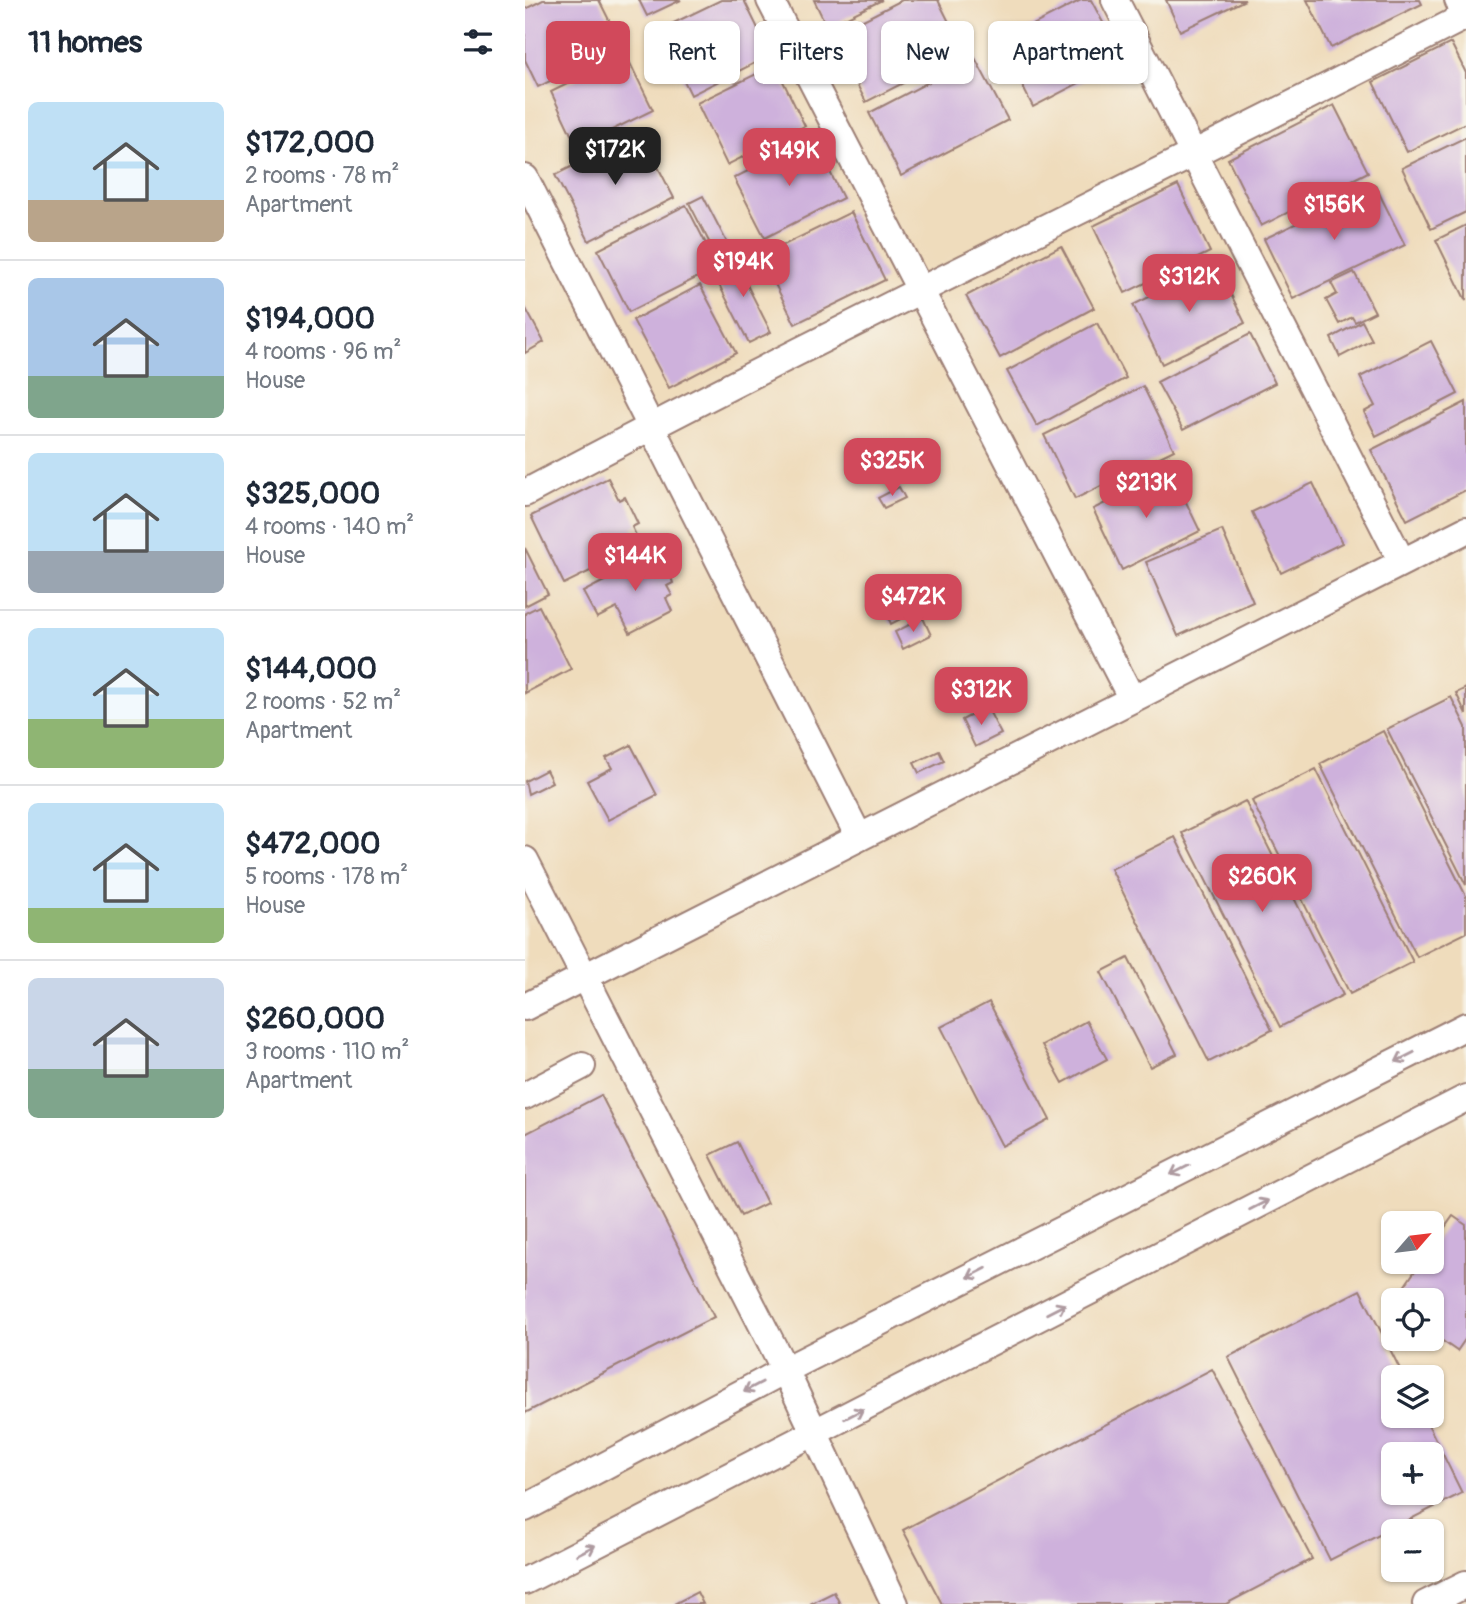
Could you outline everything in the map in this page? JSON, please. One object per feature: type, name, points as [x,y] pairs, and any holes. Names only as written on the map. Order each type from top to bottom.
[{"type":"street","points":[[770,0],[1132,699]]},
{"type":"street","points":[[1115,0],[1402,562]]},
{"type":"street","points":[[525,493],[651,426],[920,290],[1195,156],[1466,16],[1458,0]]},
{"type":"street","points":[[525,178],[859,837]]},
{"type":"street","points":[[525,1007],[1466,530]]},
{"type":"street","points":[[525,860],[785,1370],[895,1604]]},
{"type":"street","points":[[525,1508],[785,1370],[1466,1026]]},
{"type":"street","points":[[526,1094],[582,1066]]},
{"type":"street","points":[[525,1581],[1466,1098]]},
{"type":"street","points":[[1426,1604],[1466,1584]]},
{"type":"building","points":[[543,0],[599,0],[610,21],[546,21],[546,83],[538,87],[525,60],[525,9]]},
{"type":"building","points":[[639,0],[681,0],[647,16]]},
{"type":"building","points":[[721,0],[744,0],[754,21],[754,64],[740,70],[740,21],[678,21]]},
{"type":"building","points":[[814,0],[882,0],[839,21],[824,21]]},
{"type":"building","points":[[902,0],[938,0],[948,21],[881,21],[881,84],[901,84],[866,102],[857,84],[867,84],[867,21],[861,21]]},
{"type":"building","points":[[1081,0],[1091,0],[1102,21],[1040,21]]},
{"type":"building","points":[[1166,0],[1245,0],[1180,31]]},
{"type":"building","points":[[1307,0],[1420,0],[1422,4],[1331,48]]},
{"type":"building","points":[[1451,43],[1466,73],[1466,123],[1407,152],[1373,82]]},
{"type":"building","points":[[974,59],[1008,120],[901,176],[869,113],[925,84],[974,84]]},
{"type":"building","points":[[630,63],[653,110],[577,147],[551,92],[567,84],[630,84]]},
{"type":"building","points":[[754,75],[754,84],[784,84],[805,126],[727,165],[697,103]]},
{"type":"building","points":[[686,84],[713,84],[691,95]]},
{"type":"building","points":[[1021,84],[1077,84],[1033,107]]},
{"type":"building","points":[[1334,105],[1368,172],[1261,226],[1228,159]]},
{"type":"building","points":[[640,132],[674,198],[589,241],[555,175]]},
{"type":"building","points":[[1466,137],[1466,212],[1431,229],[1402,168]]},
{"type":"building","points":[[813,138],[843,198],[765,238],[734,178]]},
{"type":"building","points":[[1178,185],[1210,252],[1125,293],[1093,226]]},
{"type":"building","points":[[1375,185],[1405,245],[1293,299],[1264,239]]},
{"type":"building","points":[[703,196],[735,258],[721,265],[689,203]]},
{"type":"building","points":[[686,205],[718,267],[629,312],[598,250]]},
{"type":"building","points":[[851,212],[885,280],[795,324],[761,256]]},
{"type":"building","points":[[1466,225],[1466,301],[1436,240]]},
{"type":"building","points":[[1061,246],[1094,308],[1000,358],[966,296]]},
{"type":"building","points":[[749,257],[758,275],[745,281],[771,332],[749,343],[714,275]]},
{"type":"building","points":[[1216,264],[1245,323],[1162,364],[1133,305]]},
{"type":"building","points":[[1354,272],[1375,312],[1355,322],[1352,317],[1339,324],[1326,300],[1337,294],[1331,283]]},
{"type":"building","points":[[700,285],[736,353],[669,388],[633,320]]},
{"type":"building","points":[[525,307],[544,342],[525,353]]},
{"type":"building","points":[[1362,321],[1372,340],[1340,357],[1331,338]]},
{"type":"building","points":[[1097,323],[1126,378],[1037,426],[1007,371]]},
{"type":"building","points":[[1250,334],[1275,383],[1183,430],[1157,382]]},
{"type":"building","points":[[1431,341],[1458,394],[1376,436],[1364,412],[1375,406],[1360,377]]},
{"type":"building","points":[[1143,386],[1174,450],[1075,499],[1044,435]]},
{"type":"building","points":[[1466,402],[1466,490],[1407,520],[1371,450]]},
{"type":"building","points":[[1171,471],[1200,531],[1122,570],[1093,509]]},
{"type":"building","points":[[608,478],[619,500],[625,497],[638,524],[632,527],[641,546],[564,584],[531,516]]},
{"type":"building","points":[[1313,483],[1342,543],[1281,573],[1252,512]]},
{"type":"building","points":[[899,487],[905,498],[884,508],[878,498]]},
{"type":"building","points":[[1222,530],[1253,602],[1178,636],[1146,562]]},
{"type":"building","points":[[525,548],[548,594],[525,606]]},
{"type":"building","points":[[662,551],[673,583],[667,586],[672,595],[666,598],[672,611],[630,633],[617,608],[597,618],[583,592]]},
{"type":"building","points":[[909,597],[916,611],[891,624],[884,609]]},
{"type":"building","points":[[539,606],[571,669],[525,693],[525,613]]},
{"type":"building","points":[[923,618],[931,635],[903,649],[895,632]]},
{"type":"building","points":[[1466,688],[1466,714],[1456,693]]},
{"type":"building","points":[[1451,697],[1466,727],[1466,885],[1387,729]]},
{"type":"building","points":[[987,707],[1001,734],[975,747],[962,720]]},
{"type":"building","points":[[1383,731],[1466,896],[1466,933],[1417,957],[1320,764]]},
{"type":"building","points":[[631,745],[657,795],[608,820],[587,781],[612,768],[606,758]]},
{"type":"building","points":[[939,751],[944,761],[919,773],[914,763]]},
{"type":"building","points":[[1316,769],[1413,962],[1350,994],[1252,801]]},
{"type":"building","points":[[546,770],[552,782],[528,794],[525,781]]},
{"type":"building","points":[[1245,801],[1343,995],[1280,1027],[1182,833]]},
{"type":"building","points":[[1175,837],[1272,1030],[1209,1062],[1111,869]]},
{"type":"building","points":[[1128,958],[1177,1054],[1150,1067],[1101,972]]},
{"type":"building","points":[[989,1002],[1050,1120],[1002,1146],[941,1027]]},
{"type":"building","points":[[1086,1021],[1107,1059],[1063,1083],[1042,1045]]},
{"type":"building","points":[[601,1095],[714,1317],[525,1413],[525,1134]]},
{"type":"building","points":[[737,1142],[767,1203],[741,1216],[710,1155]]},
{"type":"building","points":[[1453,1216],[1466,1225],[1466,1338],[1457,1351],[1444,1342],[1444,1288],[1403,1288],[1413,1274],[1444,1274],[1444,1229]]},
{"type":"building","points":[[1360,1290],[1381,1332],[1381,1351],[1391,1351],[1398,1365],[1381,1365],[1381,1428],[1430,1428],[1437,1442],[1381,1442],[1381,1505],[1438,1505],[1411,1519],[1381,1519],[1381,1534],[1330,1560],[1228,1357]]},
{"type":"building","points":[[1212,1369],[1312,1559],[1226,1604],[942,1604],[903,1530]]},
{"type":"building","points":[[1444,1457],[1462,1493],[1444,1502]]},
{"type":"building","points":[[697,1592],[703,1604],[674,1604]]},
{"type":"building","points":[[834,1592],[840,1604],[810,1604]]}]
